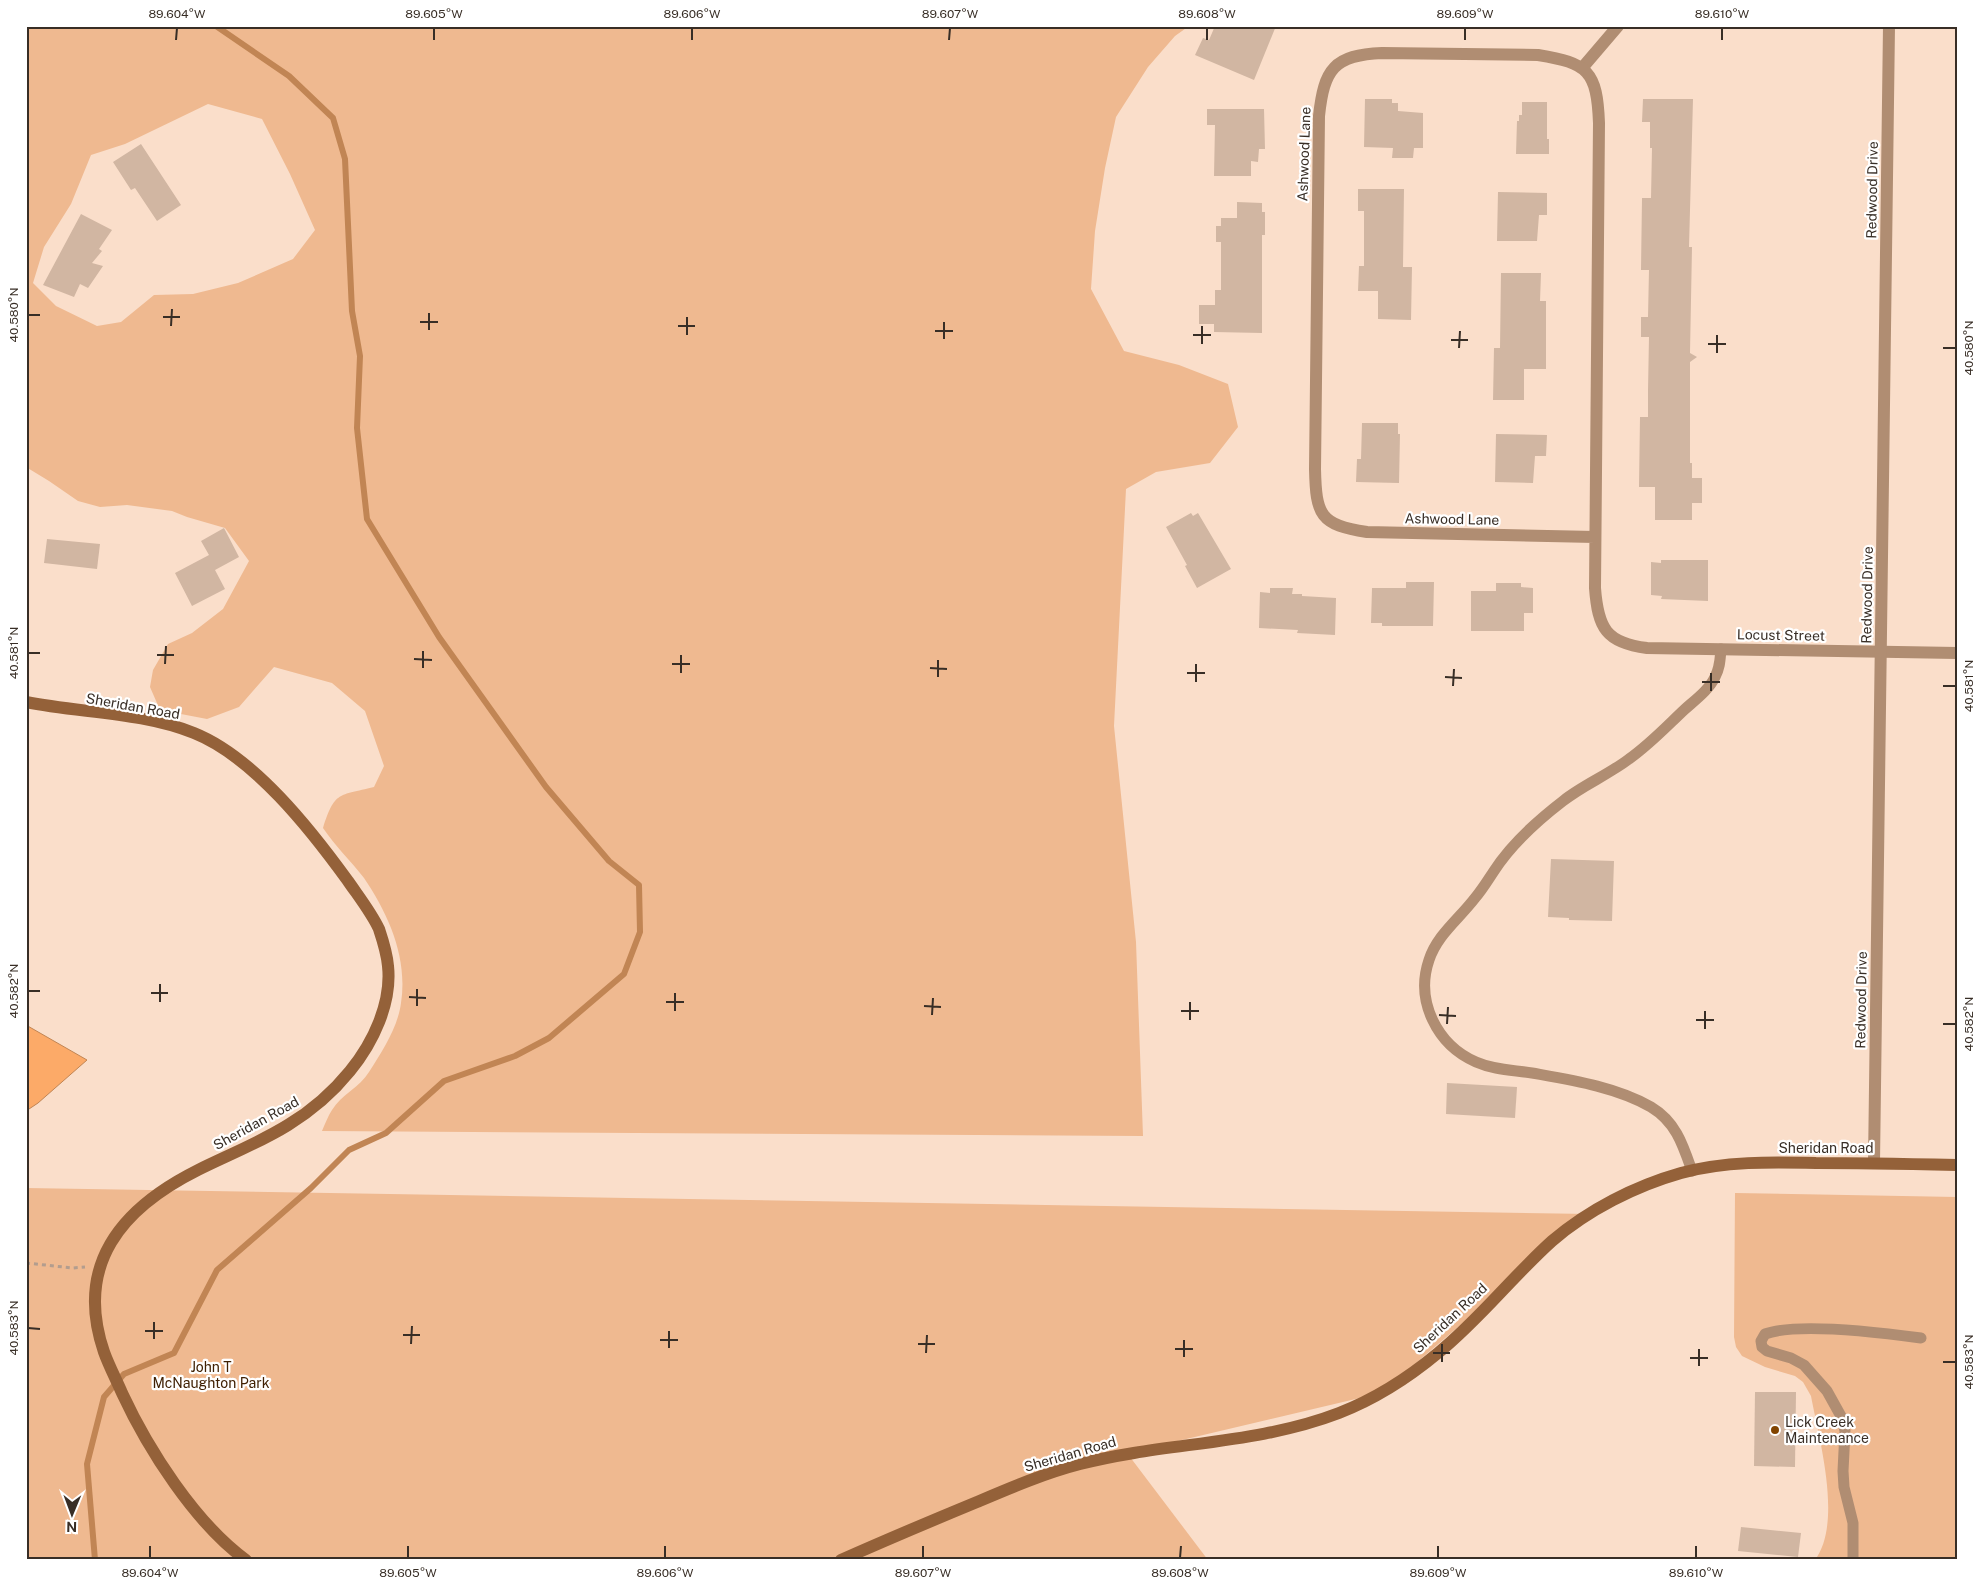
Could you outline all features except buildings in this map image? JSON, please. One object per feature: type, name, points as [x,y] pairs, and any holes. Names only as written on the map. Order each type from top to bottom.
[{"type":"street","points":[[1595,537],[1598,106],[1594,85],[1583,68],[1618,26]]},
{"type":"street","name":"Redwood Drive","points":[[1874,1163],[1889,26]]},
{"type":"street","name":"Ashwood Lane","points":[[1583,68],[1558,58],[1538,55],[1382,53],[1364,54],[1347,58],[1335,65],[1330,73],[1321,99],[1319,116],[1315,484],[1317,502],[1324,516],[1332,523],[1352,530],[1367,532],[1595,537]]},
{"type":"street","name":"Locust Street","points":[[1595,537],[1596,601],[1608,634],[1615,640],[1634,646],[1957,654]]},
{"type":"street","name":"Sheridan Road","points":[[26,702],[162,724],[194,733],[224,749],[250,768],[299,819],[366,906],[383,941],[388,966],[387,995],[376,1028],[362,1055],[341,1081],[318,1103],[288,1125],[182,1178],[146,1202],[119,1229],[110,1242],[100,1265],[95,1290],[96,1318],[104,1352],[127,1403],[162,1464],[190,1503],[220,1538],[246,1560]]},
{"type":"street","name":"Sheridan Road","points":[[841,1560],[1017,1485],[1080,1464],[1153,1449],[1269,1434],[1336,1414],[1358,1405],[1399,1382],[1439,1353],[1554,1240],[1590,1214],[1644,1186],[1692,1171],[1721,1166],[1759,1163],[1957,1165]]},
{"type":"lane","points":[[1692,1171],[1683,1143],[1675,1128],[1652,1108],[1608,1090],[1570,1080],[1502,1069],[1476,1062],[1457,1050],[1443,1038],[1434,1024],[1427,1006],[1425,975],[1428,960],[1442,934],[1476,898],[1508,850],[1564,800],[1629,760],[1703,693],[1714,680],[1720,667],[1721,649]]},
{"type":"lane","points":[[1853,1560],[1853,1522],[1844,1487],[1845,1430],[1842,1418],[1827,1391],[1804,1365],[1791,1358],[1767,1351],[1762,1347],[1761,1340],[1765,1334],[1781,1330],[1839,1331],[1921,1338]]},
{"type":"path","points":[[26,1263],[73,1268],[100,1265]]},
{"type":"green space","points":[[26,26],[1189,26],[1175,36],[1148,67],[1116,117],[1105,168],[1095,231],[1091,289],[1124,351],[1179,365],[1228,384],[1238,427],[1210,463],[1156,472],[1126,489],[1114,726],[1136,942],[1143,1136],[322,1131],[336,1105],[361,1082],[379,1056],[397,1021],[401,1003],[402,970],[399,953],[389,922],[364,878],[323,828],[335,801],[345,794],[374,787],[384,766],[365,711],[332,683],[274,667],[239,707],[207,719],[160,710],[150,687],[153,670],[168,644],[192,633],[223,609],[249,561],[225,528],[172,511],[127,505],[100,507],[78,501],[26,467]],"holes":[[[208,104],[262,119],[290,174],[315,230],[293,259],[238,283],[193,294],[154,295],[121,322],[97,326],[56,306],[33,283],[44,247],[71,204],[91,155],[125,144]]]},
{"type":"green space","name":"John T McNaughton Park","points":[[26,1188],[1590,1214],[1381,1393],[1127,1453],[1208,1560],[26,1560]]},
{"type":"green space","points":[[1735,1193],[1957,1197],[1957,1560],[1815,1560],[1823,1544],[1827,1524],[1828,1503],[1823,1457],[1811,1396],[1803,1382],[1795,1376],[1765,1367],[1742,1356],[1736,1347],[1734,1337]]},
{"type":"shaded area","points":[[26,1025],[87,1060],[38,1103],[26,1111]]},
{"type":"waterway","points":[[95,1560],[87,1464],[104,1397],[124,1374],[174,1353],[217,1270],[311,1188],[349,1150],[386,1133],[444,1081],[515,1056],[549,1038],[624,974],[640,932],[639,885],[609,861],[546,787],[439,637],[367,519],[357,428],[360,356],[352,311],[345,159],[333,118],[289,76],[216,26]]},
{"type":"place","name":"Lick Creek Maintenance","points":[[1775,1430]]}]
